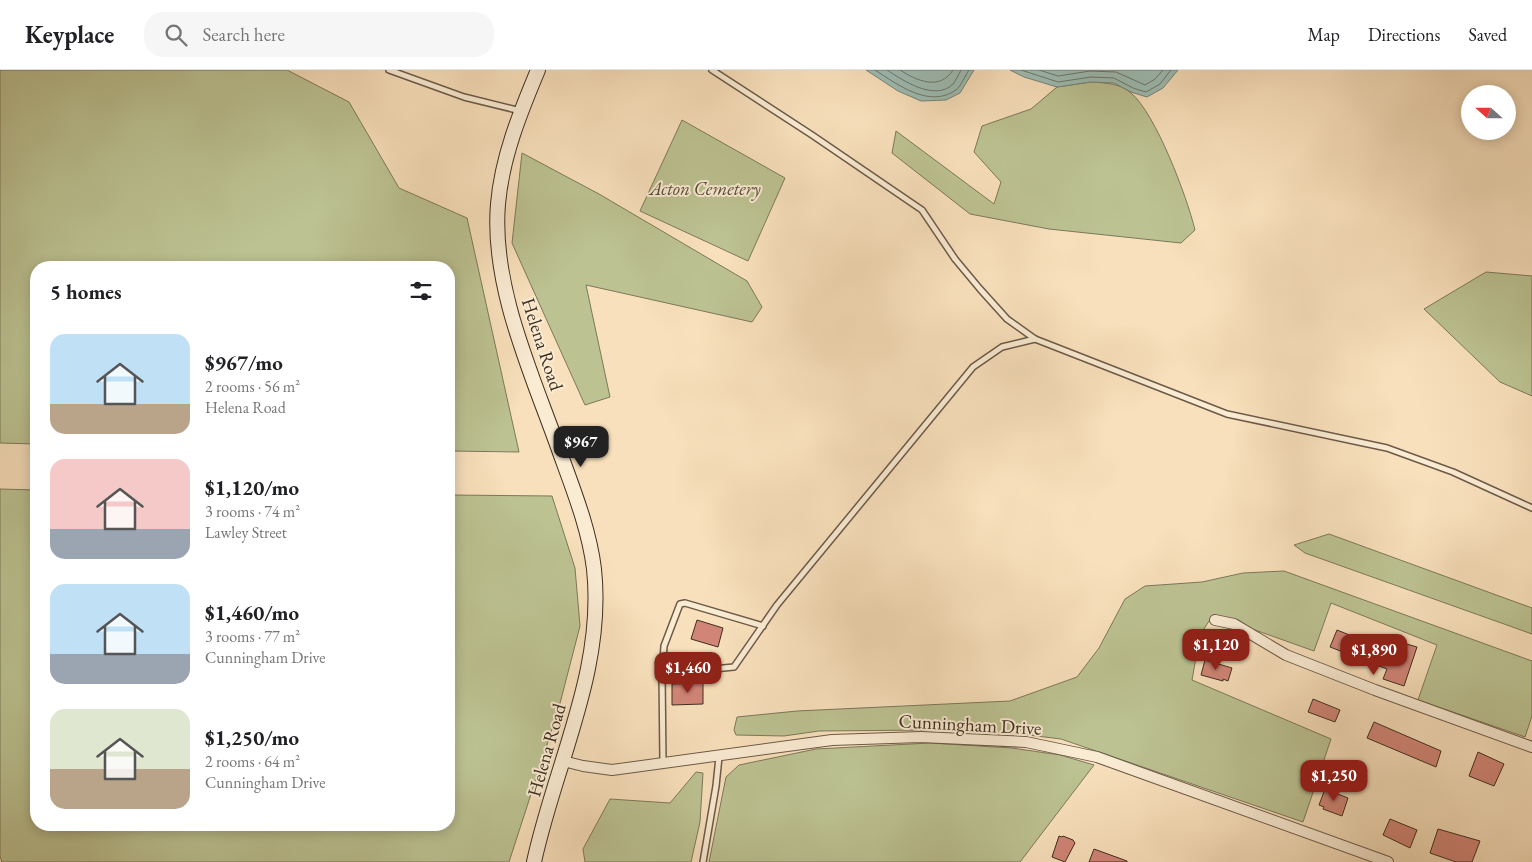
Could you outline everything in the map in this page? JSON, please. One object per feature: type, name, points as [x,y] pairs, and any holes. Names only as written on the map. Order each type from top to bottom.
[{"type":"main road","name":"Helena Road","points":[[534,862],[589,667],[594,633],[595,589],[594,568],[585,526],[513,317],[499,256],[498,204],[508,148],[538,70]]},
{"type":"street","points":[[1215,620],[1234,624],[1286,655],[1374,690],[1532,747]]},
{"type":"street","name":"Cunningham Drive","points":[[563,761],[612,770],[719,757],[766,748],[832,740],[896,737],[1026,742],[1097,757],[1281,825],[1388,862]]},
{"type":"lane","points":[[389,70],[464,97],[521,111]]},
{"type":"lane","points":[[712,70],[812,134],[922,210],[955,259],[980,289],[1008,319],[1035,339],[1227,414],[1387,448],[1453,472],[1532,508]]},
{"type":"lane","points":[[662,674],[734,667],[777,605],[973,367],[1002,347],[1035,339]]},
{"type":"lane","points":[[663,764],[662,674],[664,646],[680,604],[685,603],[763,626]]},
{"type":"lane","points":[[703,862],[719,757]]},
{"type":"green space","points":[[0,70],[287,70],[349,102],[399,188],[467,218],[519,452],[455,451],[455,261],[30,261],[30,444],[0,443]]},
{"type":"green space","points":[[1091,82],[1122,87],[1131,93],[1141,104],[1150,119],[1178,178],[1195,230],[1181,243],[1049,229],[970,214],[892,153],[896,131],[994,204],[1001,182],[974,152],[982,126],[1031,109],[1057,87]]},
{"type":"green space","name":"Acton Cemetery","points":[[682,120],[785,178],[748,261],[640,211]]},
{"type":"green space","points":[[522,153],[599,194],[747,281],[762,307],[752,322],[586,285],[610,397],[585,405],[512,243]]},
{"type":"green space","points":[[1486,272],[1532,276],[1532,396],[1500,382],[1424,309]]},
{"type":"green space","points":[[0,489],[30,490],[30,831],[455,831],[455,495],[552,496],[575,568],[580,626],[558,711],[509,862],[2,862],[0,856]]},
{"type":"green space","points":[[1329,534],[1532,608],[1532,634],[1305,553],[1294,545]]},
{"type":"green space","points":[[1284,571],[1532,661],[1532,716],[1525,737],[1418,700],[1437,645],[1331,603],[1314,651],[1213,615],[1200,635],[1192,680],[1331,739],[1303,822],[1061,739],[1005,732],[929,730],[819,731],[784,736],[736,735],[734,730],[737,717],[797,711],[1010,701],[1077,677],[1099,648],[1125,599],[1145,586],[1202,582],[1243,573]]},
{"type":"green space","points":[[930,743],[1012,748],[1060,755],[1094,765],[1020,862],[709,862],[726,777],[739,765],[816,749]]},
{"type":"green space","points":[[696,772],[703,773],[700,822],[691,862],[585,862],[583,849],[610,799],[670,803]]},
{"type":"water","points":[[866,70],[974,70],[960,93],[946,100],[921,101],[898,91]]},
{"type":"water","points":[[1010,70],[1178,70],[1163,88],[1147,97],[1131,92],[1114,83],[1091,82],[1057,87],[1024,77]]},
{"type":"building","points":[[697,620],[723,628],[718,647],[691,639]]},
{"type":"building","points":[[1337,630],[1392,652],[1396,641],[1417,647],[1404,686],[1383,679],[1387,669],[1330,647]]},
{"type":"building","points":[[1205,660],[1232,668],[1228,681],[1201,675]]},
{"type":"building","points":[[703,683],[703,704],[672,705],[672,684]]},
{"type":"building","points":[[1313,699],[1340,710],[1335,722],[1308,712]]},
{"type":"building","points":[[1374,722],[1441,751],[1436,767],[1367,738]]},
{"type":"building","points":[[1478,752],[1504,764],[1494,786],[1469,776]]},
{"type":"building","points":[[1325,789],[1348,798],[1342,816],[1323,809],[1324,807],[1319,805]]},
{"type":"building","points":[[1390,819],[1417,830],[1410,848],[1383,835]]},
{"type":"building","points":[[1438,829],[1480,841],[1472,862],[1456,862],[1430,853]]},
{"type":"building","points":[[1059,836],[1073,840],[1075,843],[1065,862],[1052,857]]},
{"type":"building","points":[[1094,849],[1127,861],[1127,862],[1089,862]]}]
